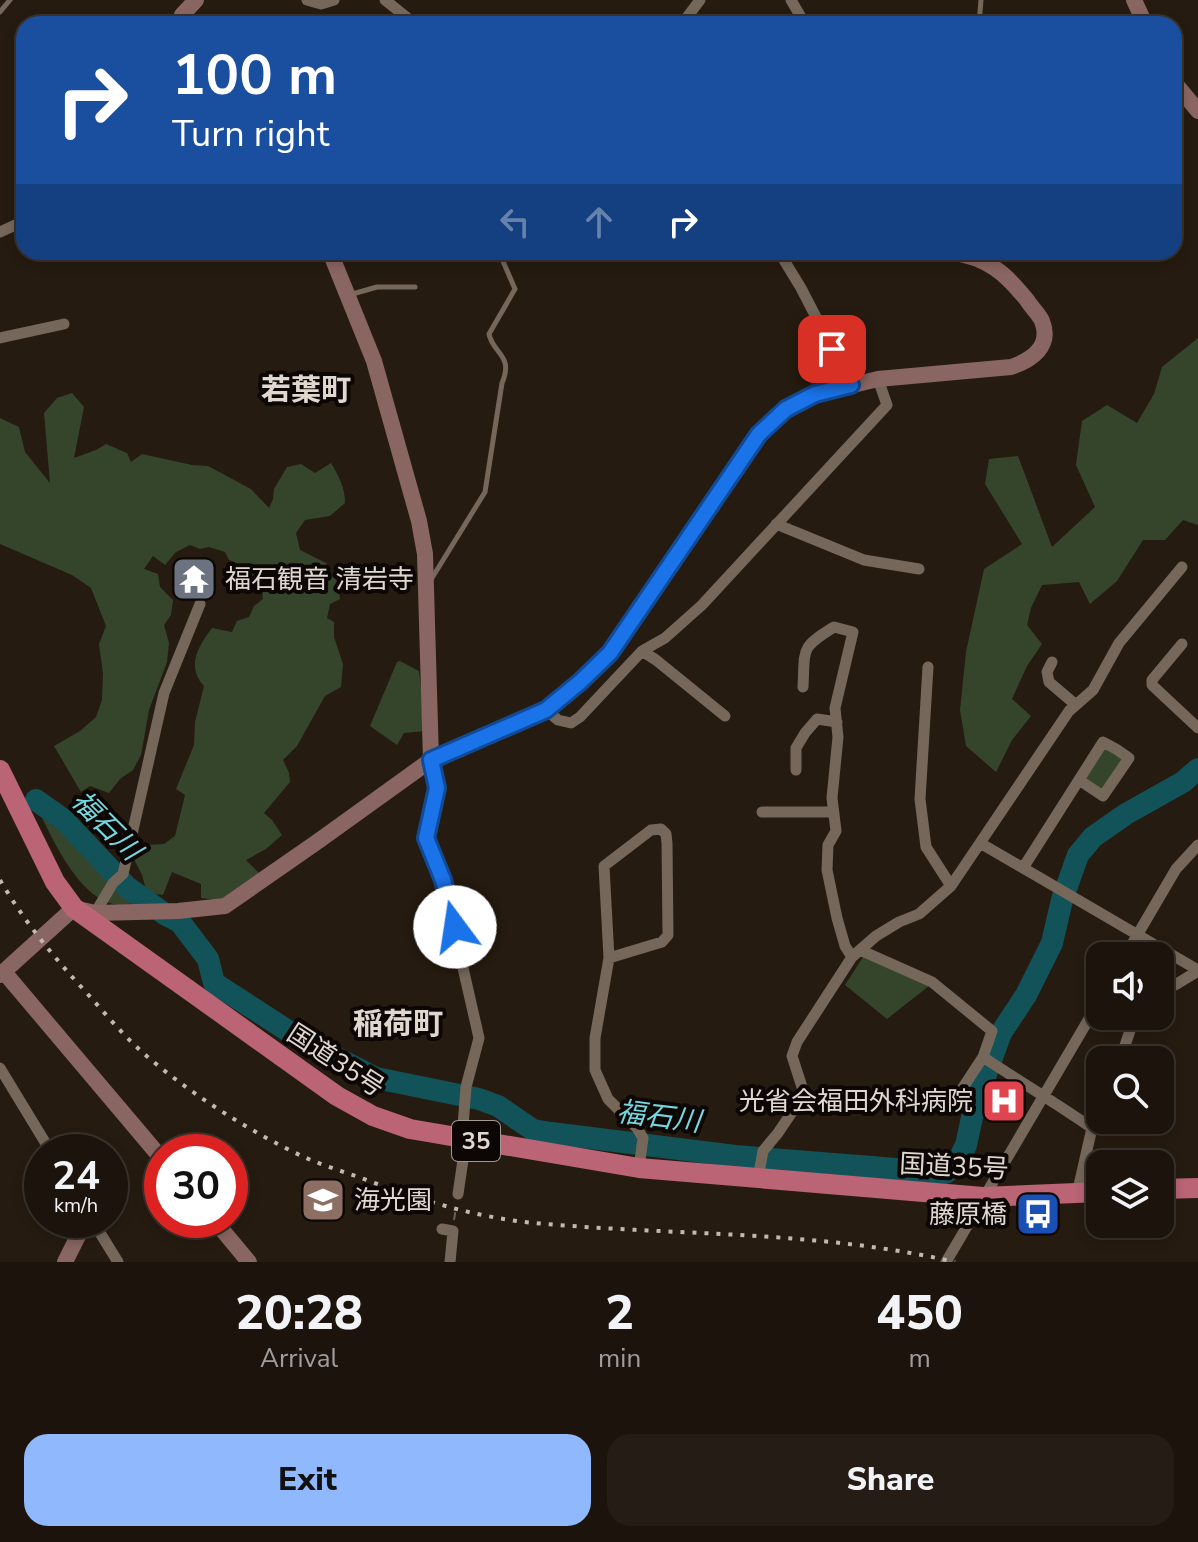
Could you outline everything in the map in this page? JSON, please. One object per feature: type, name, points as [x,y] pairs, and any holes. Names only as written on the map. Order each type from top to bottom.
[{"type":"highway","name":"国道35号","points":[[0,770],[55,882],[74,908],[337,1096],[373,1116],[410,1129],[462,1132],[640,1161],[761,1164],[983,1197],[1086,1193]]},
{"type":"highway","points":[[1174,1189],[1198,1188]]},
{"type":"street","points":[[182,16],[196,0]]},
{"type":"street","points":[[307,0],[321,4],[334,0]]},
{"type":"street","points":[[385,0],[405,16]]},
{"type":"street","points":[[1182,95],[1198,111]]},
{"type":"street","points":[[333,260],[374,361],[419,521],[425,554],[431,760],[437,788],[426,838],[443,880],[479,1038],[466,1087],[462,1132],[464,1153],[458,1194]]},
{"type":"street","points":[[784,260],[851,385]]},
{"type":"street","points":[[144,1138],[2,974],[74,908],[95,913],[178,911],[225,906],[431,760],[546,710],[610,653],[759,434],[786,409],[815,394],[878,379],[1011,367],[1028,361],[1038,351],[1044,338],[1042,321],[1019,289],[995,268],[978,260]]},
{"type":"street","points":[[0,338],[64,324]]},
{"type":"street","points":[[546,710],[558,720],[571,723],[580,717],[642,651],[665,638],[702,605],[887,405],[878,379]]},
{"type":"street","points":[[776,524],[864,560],[919,569]]},
{"type":"street","points":[[761,1164],[803,1090],[792,1056],[797,1042],[856,953],[876,936],[919,914],[951,886],[1069,711],[1093,690],[1119,643],[1182,567]]},
{"type":"street","points":[[95,913],[113,883],[123,874],[164,693],[200,604]]},
{"type":"street","points":[[803,687],[805,649],[812,640],[834,627],[853,632],[835,708],[837,758],[832,798],[836,831],[828,845],[827,870],[837,918],[845,946],[932,982],[992,1031],[983,1057],[962,1089]]},
{"type":"street","points":[[1182,644],[1152,680],[1152,685],[1198,728]]},
{"type":"street","points":[[642,651],[725,716]]},
{"type":"street","points":[[1052,662],[1047,672],[1049,682],[1076,705]]},
{"type":"street","points":[[928,667],[920,799],[926,847],[951,886]]},
{"type":"street","points":[[796,770],[796,748],[805,733],[817,719],[837,722]]},
{"type":"street","points":[[1023,868],[1103,742],[1129,758],[1103,796],[1079,780]]},
{"type":"street","points":[[762,812],[833,812]]},
{"type":"street","points":[[609,958],[662,942],[668,935],[667,843],[666,834],[661,829],[651,830],[604,866],[609,958],[595,1038],[595,1070],[608,1099],[643,1138],[640,1161]]},
{"type":"street","points":[[980,843],[1198,970],[1174,985]]},
{"type":"street","points":[[1133,942],[1176,869],[1198,845]]},
{"type":"street","points":[[946,1262],[1086,1024]]},
{"type":"street","points":[[983,1057],[1086,1124]]},
{"type":"street","points":[[0,1068],[40,1134]]},
{"type":"street","points":[[1077,1194],[1091,1134]]},
{"type":"street","points":[[447,1230],[450,1262]]},
{"type":"street","points":[[65,1262],[77,1238]]},
{"type":"street","points":[[103,1238],[118,1262]]},
{"type":"street","points":[[229,1238],[249,1262]]},
{"type":"lane","points":[[0,12],[10,0]]},
{"type":"lane","points":[[426,587],[485,492],[506,374],[503,355],[490,341],[489,334],[515,289],[502,260]]},
{"type":"lane","points":[[348,296],[377,287],[415,287]]},
{"type":"path","points":[[447,1230],[458,1194]]},
{"type":"green space","points":[[1198,338],[1198,525],[1183,520],[1165,540],[1143,540],[1117,581],[1090,604],[1079,582],[1042,585],[1027,625],[1042,644],[1027,666],[1012,699],[1031,716],[1012,740],[996,772],[966,746],[960,710],[966,652],[984,569],[1022,544],[985,484],[989,459],[1018,456],[1052,547],[1095,507],[1076,465],[1082,421],[1107,405],[1137,423],[1154,394],[1162,367]]},
{"type":"green space","points":[[72,393],[84,407],[74,458],[106,444],[127,453],[131,462],[142,454],[208,466],[251,489],[269,508],[274,489],[287,467],[301,464],[315,473],[331,463],[343,487],[345,503],[330,516],[305,520],[296,533],[300,550],[326,563],[337,582],[340,599],[330,604],[327,618],[334,622],[334,637],[343,664],[341,687],[325,696],[297,746],[283,760],[290,782],[264,813],[282,835],[246,860],[259,873],[224,901],[201,898],[201,884],[172,872],[163,895],[147,893],[134,859],[145,845],[164,844],[175,836],[185,795],[176,789],[194,745],[195,722],[204,686],[195,664],[202,642],[212,628],[232,632],[237,621],[249,617],[254,606],[263,599],[262,589],[229,560],[225,552],[209,547],[200,549],[190,545],[176,552],[165,565],[153,556],[144,569],[158,574],[160,587],[173,600],[171,615],[164,625],[169,643],[167,662],[149,710],[141,755],[133,770],[120,779],[109,793],[90,786],[81,792],[54,746],[80,731],[96,717],[102,700],[103,673],[99,644],[106,626],[91,588],[72,575],[0,544],[0,418],[19,427],[25,452],[50,483],[44,413],[57,398]]},
{"type":"green space","points":[[400,661],[419,671],[426,731],[404,733],[397,745],[370,726]]},
{"type":"green space","points":[[1104,746],[1122,757],[1123,764],[1101,790],[1086,778]]},
{"type":"green space","points":[[40,802],[136,902],[118,905],[102,899],[87,888],[61,854],[35,803]]},
{"type":"green space","points":[[865,954],[929,986],[887,1019],[845,985]]},
{"type":"waterway","name":"福石川","points":[[36,800],[64,820],[127,887],[180,922],[208,959],[214,983],[302,1040],[376,1078],[479,1099],[498,1106],[533,1130],[735,1156],[946,1173],[958,1162],[966,1145],[975,1104],[1001,1033],[1026,995],[1052,943],[1062,900],[1078,855],[1093,837],[1126,814],[1183,782],[1198,769]]},
{"type":"railway","points":[[0,880],[50,951],[142,1052],[219,1110],[312,1161],[432,1202],[514,1221],[798,1239],[851,1244],[955,1262]]},
{"type":"place","name":"福石観音 清岩寺","points":[[194,579]]},
{"type":"place","name":"光省会福田外科病院","points":[[1004,1101]]},
{"type":"place","name":"海光園","points":[[323,1200]]},
{"type":"place","name":"藤原橋","points":[[1038,1214]]},
{"type":"district","name":"若葉町","points":[[306,390]]},
{"type":"district","name":"稲荷町","points":[[398,1024]]},
{"type":"route","points":[[455,927],[443,880],[426,838],[437,788],[431,760],[546,710],[610,653],[759,434],[786,409],[815,394],[851,385],[832,349]]}]
